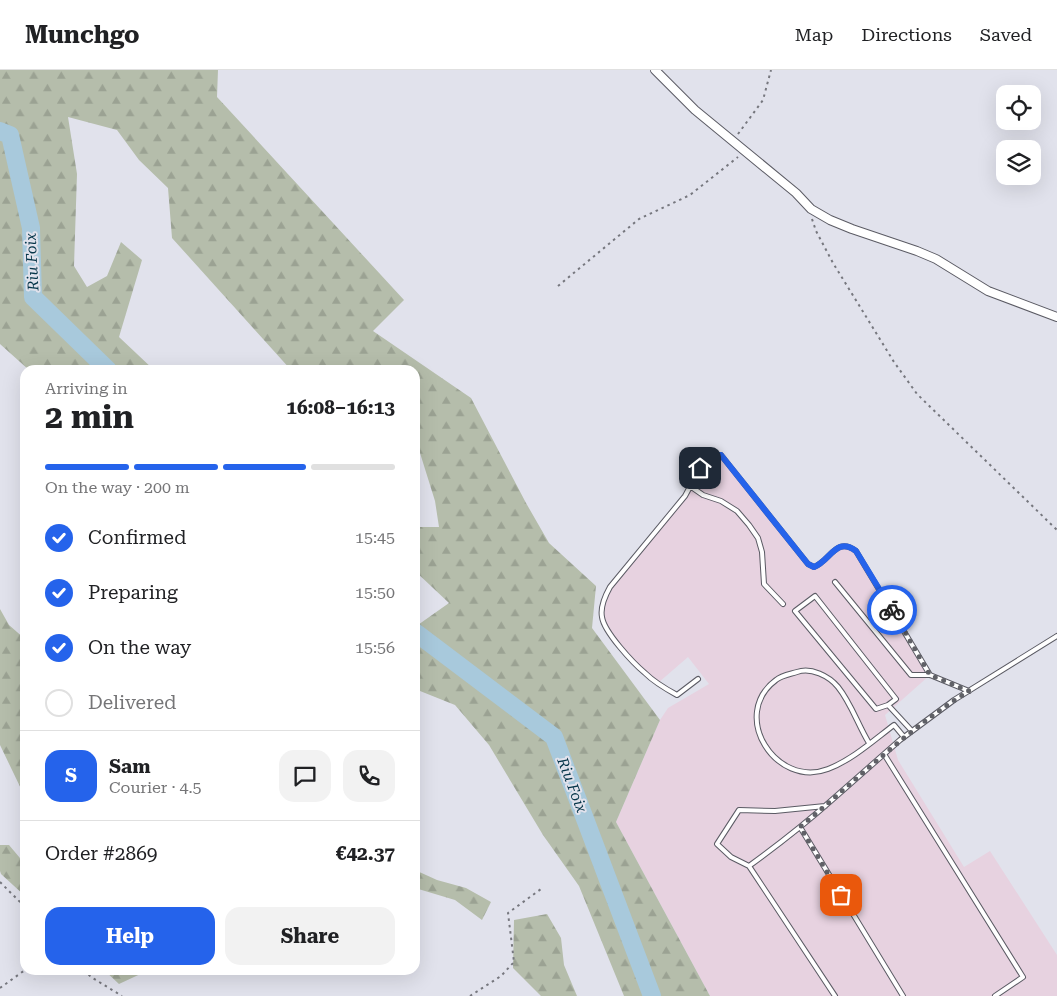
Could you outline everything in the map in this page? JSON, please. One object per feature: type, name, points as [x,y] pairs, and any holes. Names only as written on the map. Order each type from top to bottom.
[{"type":"street","points":[[655,70],[695,110],[796,193],[811,209],[830,220],[852,229],[936,259],[988,291],[1057,317]]},
{"type":"lane","points":[[698,679],[677,695],[663,687],[645,673],[617,644],[601,616],[603,600],[610,587],[685,496],[700,468],[712,455],[721,455],[808,564],[814,567],[821,564],[841,546],[849,546],[856,551],[930,675]]},
{"type":"lane","points":[[690,486],[703,495],[721,501],[737,511],[749,524],[758,538],[762,552],[764,584],[783,604]]},
{"type":"lane","points":[[835,582],[911,675],[930,675],[969,691]]},
{"type":"lane","points":[[815,596],[896,699],[888,705],[876,709],[795,611],[815,596]]},
{"type":"lane","points":[[749,866],[800,827],[912,731],[969,691],[1057,636]]},
{"type":"lane","points":[[869,743],[838,686],[820,673],[801,671],[778,678],[766,690],[758,707],[756,725],[762,742],[777,760],[792,770],[814,773],[829,769],[869,743],[894,725],[904,737]]},
{"type":"lane","points":[[888,705],[912,731]]},
{"type":"lane","points":[[884,754],[1023,978],[995,996]]},
{"type":"lane","points":[[825,806],[775,811],[739,810],[717,844],[731,857],[749,866],[835,996]]},
{"type":"lane","points":[[800,827],[903,996]]},
{"type":"path","points":[[733,140],[763,100],[771,70]]},
{"type":"path","points":[[558,286],[640,219],[690,195],[745,152]]},
{"type":"path","points":[[811,209],[816,231],[833,263],[894,362],[917,394],[1057,530]]},
{"type":"path","points":[[0,882],[20,902]]},
{"type":"path","points":[[470,996],[500,976],[514,962],[508,913],[541,889]]},
{"type":"path","points":[[0,988],[20,974]]},
{"type":"path","points":[[89,975],[122,996]]},
{"type":"shaded area","points":[[712,455],[721,455],[808,564],[814,567],[841,546],[856,551],[930,675],[885,715],[898,760],[964,867],[990,851],[1057,955],[1057,996],[710,996],[616,822],[660,720],[668,708],[709,684],[688,657],[658,683],[645,673],[617,644],[601,616],[603,600],[610,587],[685,496],[700,468]]},
{"type":"green space","points":[[0,70],[218,70],[217,97],[404,300],[373,331],[471,398],[549,543],[596,586],[592,628],[660,720],[616,822],[710,996],[624,996],[579,886],[543,835],[489,745],[455,705],[420,691],[420,623],[449,603],[420,576],[420,527],[439,527],[435,501],[420,453],[420,365],[286,365],[172,238],[168,188],[139,160],[117,130],[68,117],[77,174],[74,266],[87,287],[107,276],[121,242],[142,260],[119,337],[149,365],[23,365],[0,344]]},
{"type":"green space","points":[[0,609],[9,625],[20,635],[20,787],[0,745]]},
{"type":"green space","points":[[0,845],[9,845],[20,858],[20,891],[1,874]]},
{"type":"green space","points":[[420,872],[437,880],[466,888],[491,902],[482,920],[455,900],[420,890]]},
{"type":"green space","points":[[547,914],[561,938],[564,965],[577,996],[541,996],[513,968],[514,920]]},
{"type":"green space","points":[[109,975],[138,975],[119,984]]},
{"type":"waterway","name":"Riu Foix","points":[[0,131],[10,135],[31,228],[33,297],[103,365]]},
{"type":"waterway","name":"Riu Foix","points":[[420,636],[554,737],[652,996]]},
{"type":"way so far","points":[[841,895],[800,827],[900,740],[969,691],[930,675],[892,610]]},
{"type":"route","points":[[700,468],[712,455],[721,455],[808,564],[814,567],[821,564],[841,546],[849,546],[856,551],[892,610]]}]
